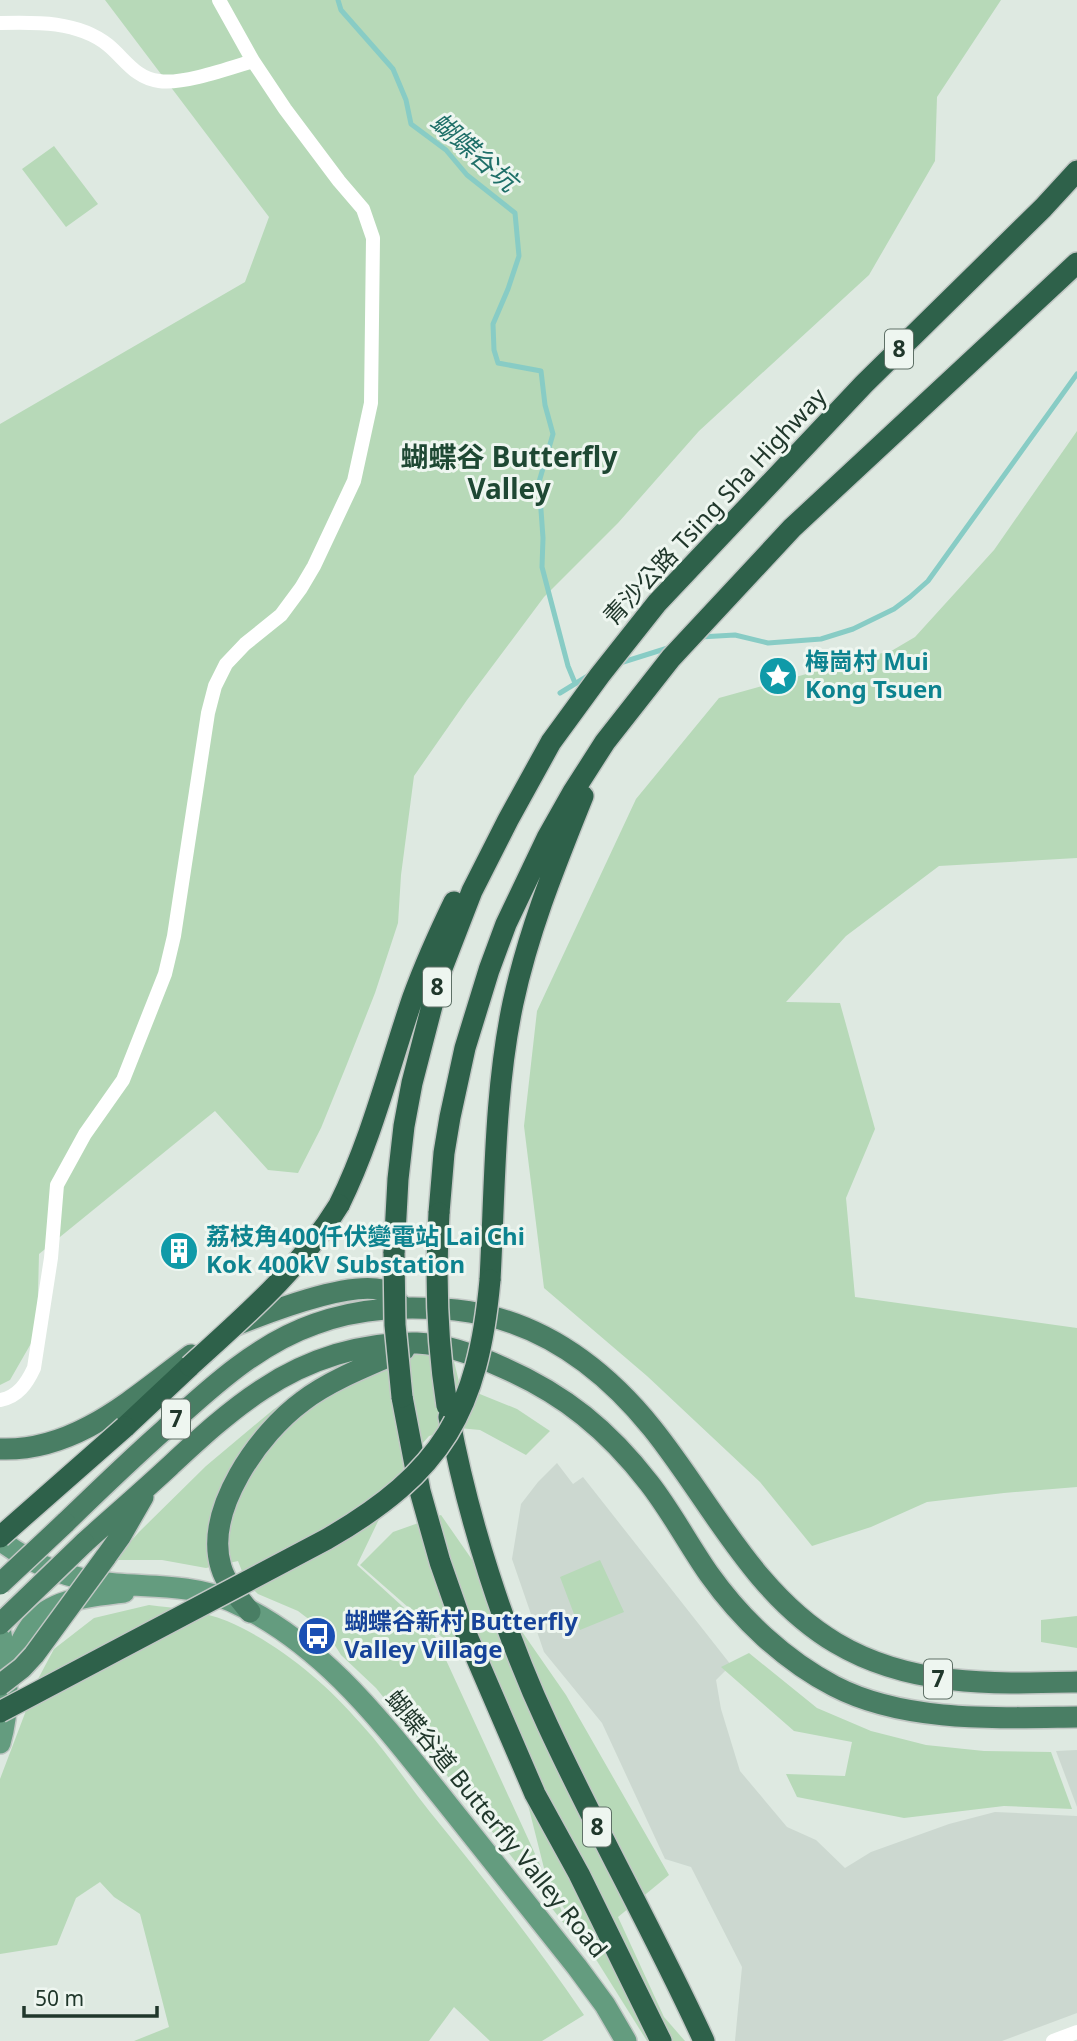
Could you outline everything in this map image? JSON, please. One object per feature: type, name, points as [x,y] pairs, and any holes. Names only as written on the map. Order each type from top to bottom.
[{"type":"highway","name":"青沙公路 Tsing Sha Highway","points":[[661,2041],[579,1874],[535,1794],[461,1622],[440,1562],[421,1490],[402,1398],[394,1302],[394,1253],[401,1155],[412,1083],[441,971],[472,891],[551,742],[657,603],[864,384],[1043,208],[1077,171]]},
{"type":"highway","name":"8","points":[[704,2041],[546,1723],[501,1608],[474,1523],[458,1464],[438,1334],[436,1262],[442,1178],[450,1117],[465,1048],[506,924],[547,838],[605,742],[671,658],[792,528],[1077,262]]},
{"type":"highway","points":[[0,1538],[125,1427],[269,1293],[312,1247],[327,1226],[340,1205],[362,1154],[413,997],[447,916],[490,833],[551,742]]},
{"type":"highway","points":[[4,1690],[349,1526],[406,1485],[433,1456],[445,1438],[467,1396],[482,1341],[490,1280],[503,1066],[515,993],[547,884],[605,742]]},
{"type":"highway","points":[[0,1449],[39,1447],[97,1423],[230,1328],[281,1307],[361,1287],[385,1290],[402,1307]]},
{"type":"highway","name":"7","points":[[0,1584],[186,1410],[256,1354],[299,1330],[360,1312],[402,1307],[467,1312],[518,1324],[562,1346],[624,1395],[653,1429],[761,1576],[794,1611],[834,1642],[897,1670],[928,1677],[961,1682],[1008,1684],[1077,1682]]},
{"type":"highway","points":[[250,1612],[220,1566],[218,1538],[223,1510],[248,1462],[276,1425],[315,1393],[418,1343]]},
{"type":"highway","name":"7","points":[[0,1627],[85,1543],[204,1435],[275,1381],[319,1360],[359,1348],[418,1343],[457,1351],[497,1365],[548,1390],[584,1415],[618,1447],[652,1486],[709,1574],[739,1611],[772,1643],[816,1676],[853,1694],[900,1708],[1011,1718],[1077,1717]]},
{"type":"highway","points":[[4,1690],[34,1655],[120,1537],[151,1483]]},
{"type":"main road","points":[[0,1538],[23,1557],[57,1573],[94,1581],[160,1586]]},
{"type":"main road","points":[[4,1690],[30,1626],[49,1610],[78,1599],[160,1586]]},
{"type":"main road","name":"蝴蝶谷道 Butterfly Valley Road","points":[[160,1586],[213,1595],[231,1602],[286,1634],[327,1666],[373,1713],[577,1967],[605,2005],[626,2041]]},
{"type":"main road","points":[[0,1627],[4,1690],[0,1743]]},
{"type":"street","points":[[0,1400],[16,1393],[27,1384],[34,1368],[51,1258],[57,1185],[85,1134],[123,1080],[168,962],[208,713],[215,686],[232,657],[281,615],[314,566],[354,481],[371,403],[373,238],[363,209],[285,109],[253,61],[219,0]]},
{"type":"street","points":[[0,23],[33,22],[87,32],[107,44],[137,73],[162,82],[195,77],[253,61]]},
{"type":"street","points":[[1053,2041],[1077,2032]]},
{"type":"shaded area","points":[[557,1463],[573,1484],[583,1477],[731,1665],[716,1680],[721,1709],[740,1771],[787,1827],[816,1840],[845,1868],[871,1852],[949,1824],[995,1812],[1077,1816],[1077,2013],[1002,2041],[735,2041],[742,1967],[691,1867],[665,1859],[602,1723],[544,1652],[512,1559],[521,1504]]},
{"type":"shaded area","points":[[1077,1750],[1077,1807],[1056,1751]]},
{"type":"green space","points":[[105,0],[1001,0],[937,97],[935,161],[869,275],[699,431],[618,523],[544,597],[414,776],[401,875],[398,923],[375,993],[347,1064],[321,1128],[298,1173],[268,1170],[215,1111],[39,1254],[37,1333],[10,1380],[0,1385],[0,424],[245,282],[269,217]]},
{"type":"green space","points":[[54,146],[98,204],[66,227],[22,169]]},
{"type":"green space","points":[[1077,431],[1077,858],[939,866],[846,936],[786,1002],[840,1003],[875,1129],[846,1198],[855,1297],[1077,1328],[1077,1487],[927,1502],[871,1527],[812,1546],[760,1482],[647,1376],[544,1288],[524,1126],[537,1011],[636,799],[719,698],[893,650],[915,637],[994,550]]},
{"type":"green space","points":[[451,1349],[460,1386],[517,1409],[550,1431],[526,1455],[480,1430],[459,1428],[429,1436],[407,1461],[357,1565],[435,1636],[547,1880],[498,1686],[360,1565],[393,1532],[441,1515],[566,1695],[669,1875],[618,1917],[664,2017],[685,2041],[647,2041],[552,1889],[572,1934],[376,1688],[341,1655],[327,1633],[298,1611],[258,1594],[247,1584],[238,1561],[206,1568],[162,1560],[114,1560],[206,1466],[274,1409],[333,1374],[410,1351]]},
{"type":"green space","points":[[600,1560],[624,1612],[580,1630],[560,1577]]},
{"type":"green space","points":[[149,1605],[208,1615],[246,1630],[300,1665],[332,1693],[388,1756],[509,1912],[584,2015],[542,2041],[490,2041],[454,2007],[429,2041],[134,2041],[169,2027],[140,1914],[114,1897],[100,1882],[76,1898],[57,1945],[0,1954],[0,1779],[38,1679],[54,1649],[94,1618]]},
{"type":"green space","points":[[1077,1616],[1077,1648],[1041,1642],[1041,1620]]},
{"type":"green space","points":[[749,1653],[817,1708],[871,1731],[926,1745],[984,1751],[1051,1752],[1072,1809],[1004,1806],[904,1818],[797,1797],[786,1774],[845,1776],[852,1742],[794,1731],[721,1667]]},
{"type":"waterway","name":"蝴蝶谷坑","points":[[338,0],[341,10],[393,69],[406,100],[411,124],[446,150],[467,175],[515,213],[519,256],[493,324],[494,350],[498,363],[541,371],[545,405],[553,434],[539,482],[542,567],[575,683]]},
{"type":"waterway","points":[[700,637],[735,635],[768,643],[821,639],[853,629],[894,609],[928,581],[1077,374]]},
{"type":"waterway","points":[[620,663],[671,647]]},
{"type":"waterway","name":"蝴蝶谷坑","points":[[560,693],[591,674]]},
{"type":"place","name":"梅崗村 Mui Kong Tsuen","points":[[778,676]]},
{"type":"place","name":"荔枝角400仟伏變電站 Lai Chi Kok 400kV Substation","points":[[179,1251]]},
{"type":"place","name":"蝴蝶谷新村 Butterfly Valley Village","points":[[317,1636]]},
{"type":"district","name":"蝴蝶谷 Butterfly Valley","points":[[509,473]]}]
